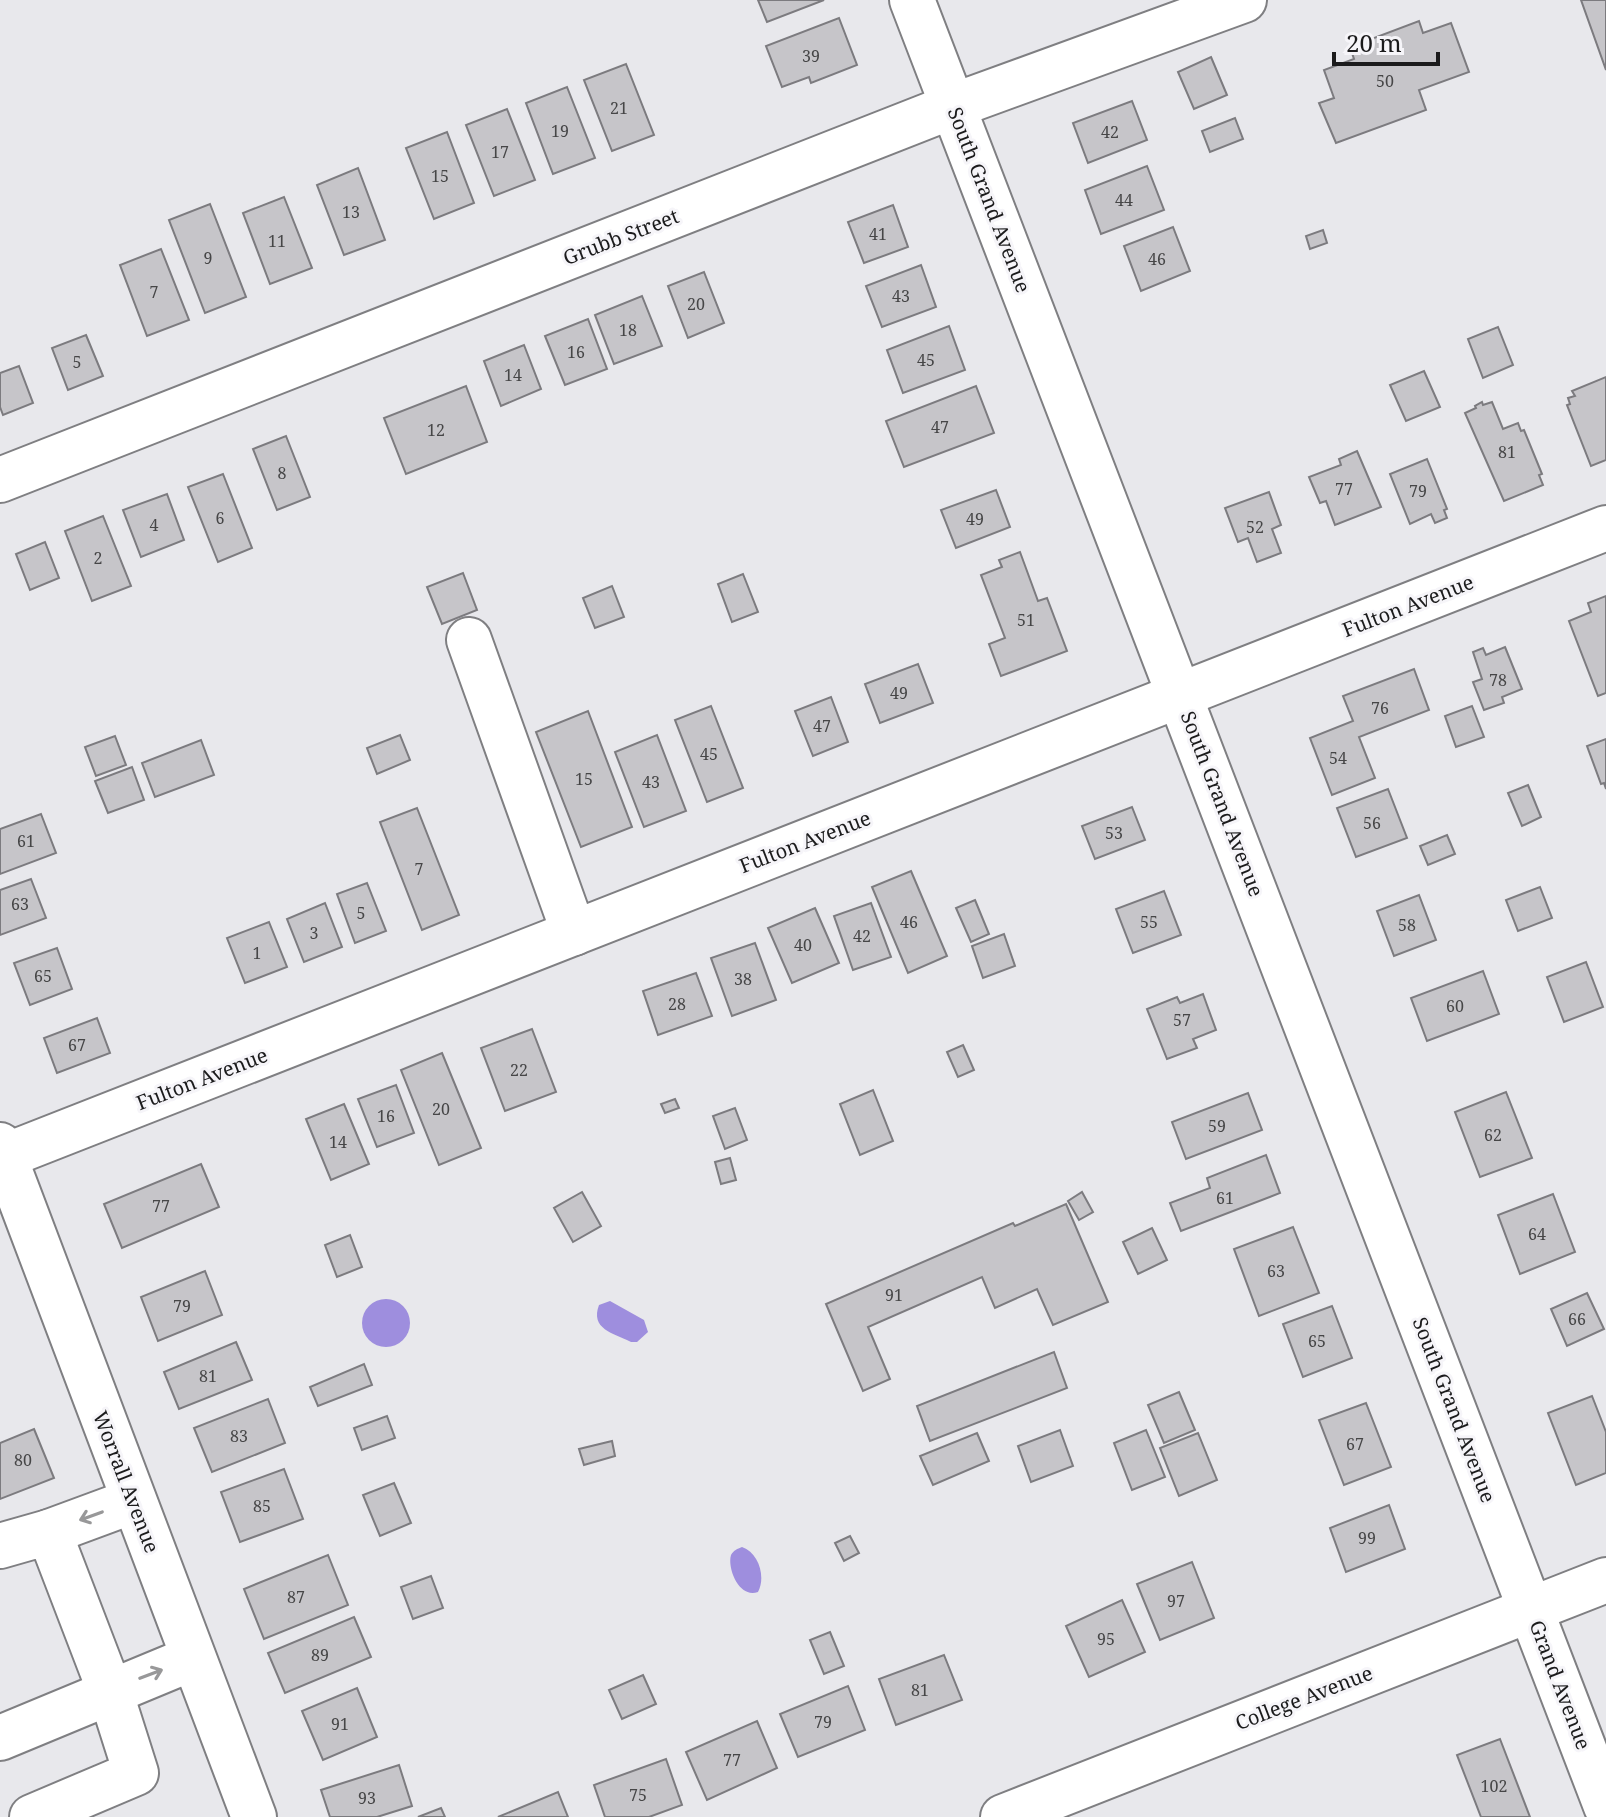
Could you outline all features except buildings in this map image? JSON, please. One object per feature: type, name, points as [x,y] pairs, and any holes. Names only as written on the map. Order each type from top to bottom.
[{"type":"street","name":"South Grand Avenue","points":[[912,0],[1531,1609]]},
{"type":"street","name":"Grubb Street","points":[[0,480],[953,106],[1244,0]]},
{"type":"street","name":"Fulton Avenue","points":[[1,1153],[574,933],[1606,528]]},
{"type":"street","points":[[469,640],[574,933]]},
{"type":"street","name":"Worrall Avenue","points":[[1,1153],[254,1817]]},
{"type":"street","points":[[0,1546],[49,1532],[133,1501]]},
{"type":"street","points":[[32,1817],[136,1773],[110,1691],[49,1532]]},
{"type":"street","name":"College Avenue","points":[[1003,1817],[1606,1580]]},
{"type":"street","name":"Grand Avenue","points":[[1531,1609],[1606,1806]]},
{"type":"street","points":[[0,1738],[193,1658]]},
{"type":"shaded area","points":[[386,1299],[403,1306],[410,1323],[403,1340],[386,1347],[369,1340],[362,1323],[369,1306]]},
{"type":"shaded area","points":[[610,1301],[644,1320],[648,1332],[637,1342],[617,1336],[600,1325],[599,1305]]},
{"type":"shaded area","points":[[742,1547],[757,1560],[761,1573],[758,1592],[745,1591],[733,1574],[731,1555]]}]
